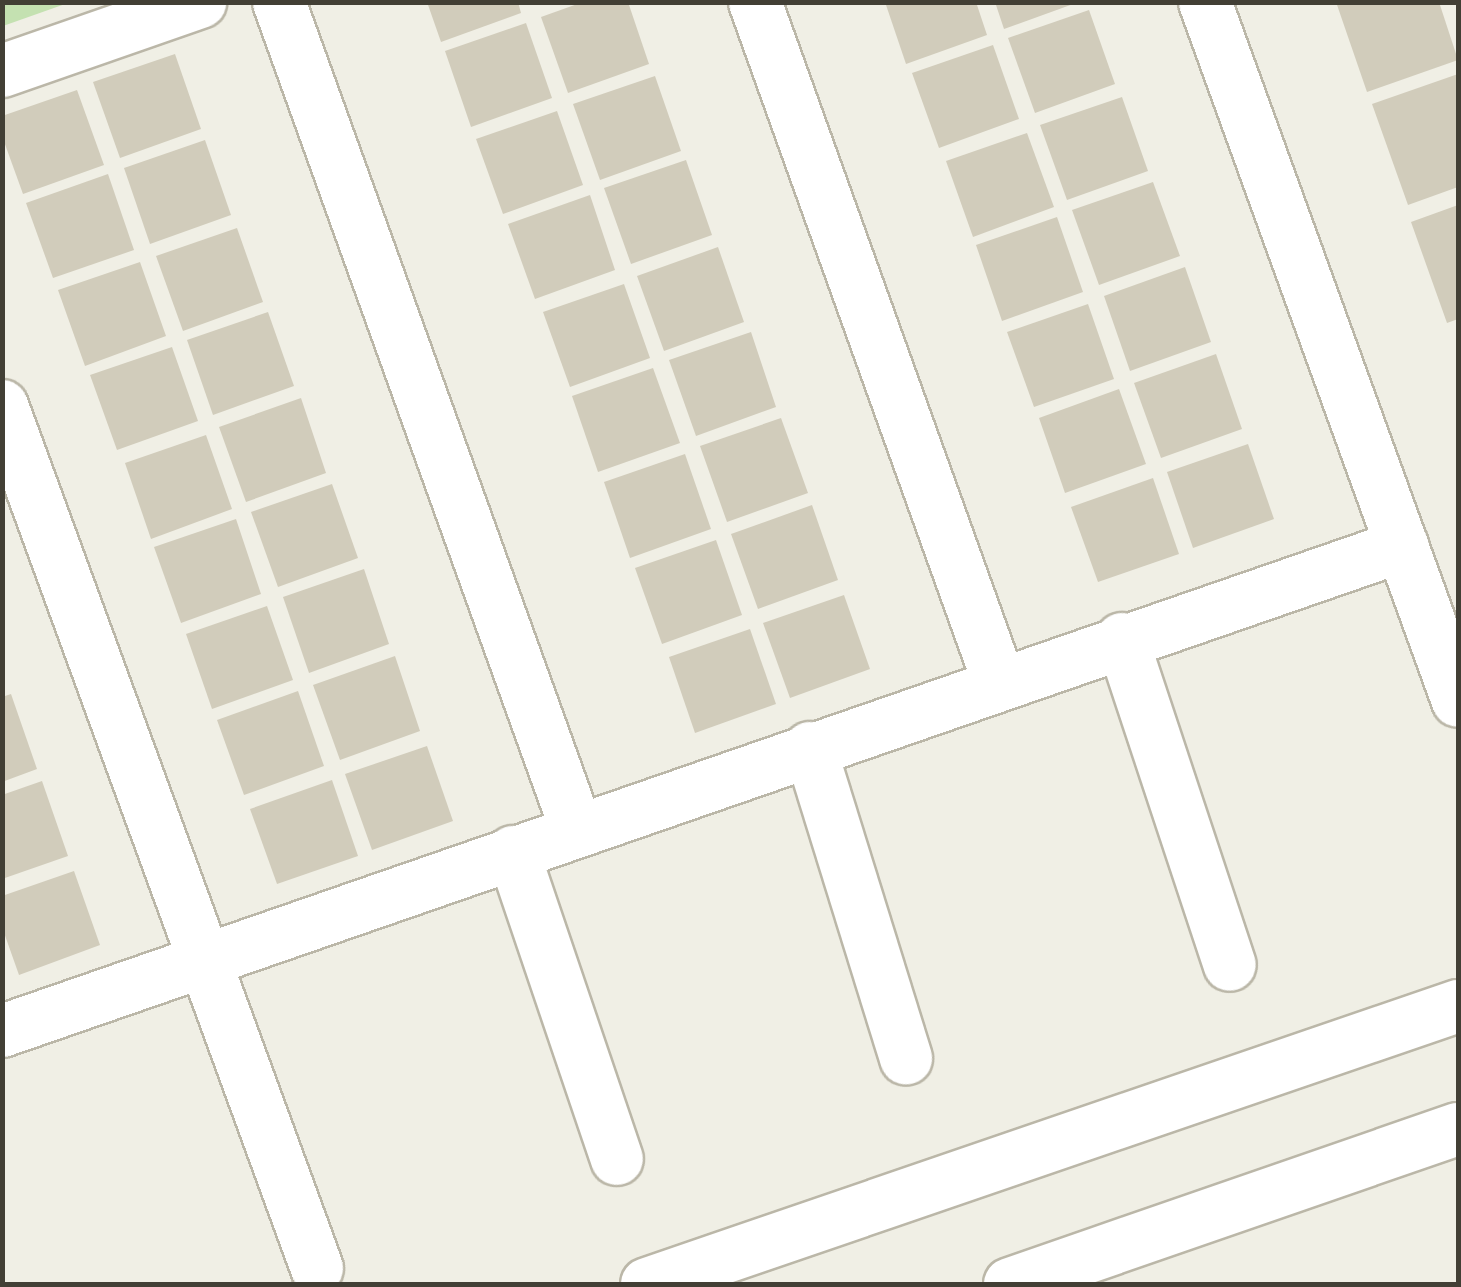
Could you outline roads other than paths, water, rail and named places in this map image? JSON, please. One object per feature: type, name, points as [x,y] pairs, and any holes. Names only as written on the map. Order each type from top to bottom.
[{"type":"street","points":[[2,70],[200,2]]},
{"type":"street","points":[[280,2],[577,830]]},
{"type":"street","points":[[755,2],[999,682]]},
{"type":"street","points":[[1204,2],[1458,701]]},
{"type":"street","points":[[2,406],[317,1268]]},
{"type":"street","points":[[2,1030],[1122,639],[1402,546]]},
{"type":"street","points":[[1122,639],[1230,964]]},
{"type":"street","points":[[810,748],[906,1060]]},
{"type":"street","points":[[513,852],[617,1159]]},
{"type":"street","points":[[647,1284],[1458,1006]]},
{"type":"street","points":[[1010,1284],[1458,1129]]}]
